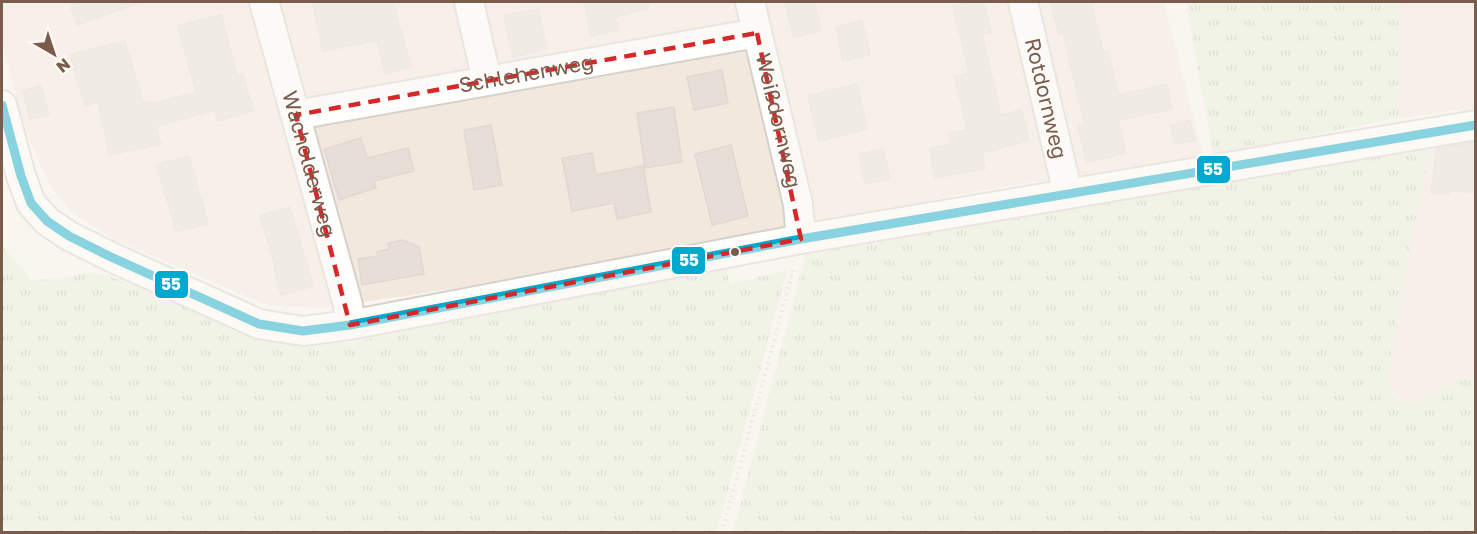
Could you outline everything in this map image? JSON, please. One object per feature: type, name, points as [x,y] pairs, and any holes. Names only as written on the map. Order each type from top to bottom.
[{"type":"street","name":"Wacholderweg","points":[[264,2],[348,305],[351,326]]},
{"type":"street","points":[[469,2],[487,81]]},
{"type":"street","name":"Weißdornweg","points":[[750,2],[798,204],[801,239]]},
{"type":"street","name":"Rotdornweg","points":[[1023,2],[1068,194]]},
{"type":"street","name":"Schlehenweg","points":[[296,115],[758,33]]},
{"type":"street","points":[[2,105],[21,176],[31,203],[47,221],[69,236],[111,258],[259,324],[303,331],[351,326],[801,239],[1476,124]]},
{"type":"path","points":[[722,532],[801,239]]},
{"type":"highlighted area","points":[[757,33],[801,239],[350,325],[296,115]]},
{"type":"shaded area","points":[[2,2],[1164,2],[1203,157],[996,188],[512,280],[323,308],[269,306],[113,239],[71,212],[50,186],[24,128],[2,42]]},
{"type":"shaded area","points":[[1400,2],[1475,2],[1475,108],[1398,118]]},
{"type":"shaded area","points":[[1475,135],[1475,378],[1464,378],[1413,403],[1401,401],[1393,393],[1388,373],[1409,250],[1432,142]]},
{"type":"green space","points":[[1186,2],[1400,2],[1398,118],[1213,155]]},
{"type":"green space","points":[[1432,142],[1409,250],[1388,373],[1391,390],[1397,399],[1406,402],[1416,401],[1464,378],[1475,378],[1475,532],[733,532],[807,249]]},
{"type":"green space","points":[[2,246],[32,280],[57,279],[85,273],[106,275],[161,294],[268,341],[348,343],[725,265],[730,284],[787,270],[717,532],[9,532],[2,524]]},
{"type":"building","points":[[82,2],[136,2],[136,4],[77,25],[70,5]]},
{"type":"building","points":[[313,2],[393,2],[411,67],[385,74],[377,40],[323,51]]},
{"type":"building","points":[[584,2],[649,2],[649,8],[615,17],[618,30],[591,36]]},
{"type":"building","points":[[785,2],[814,2],[821,31],[794,37]]},
{"type":"building","points":[[984,2],[991,32],[982,34],[1001,115],[1021,110],[1029,140],[982,153],[985,169],[935,178],[930,148],[951,144],[949,133],[967,130],[955,76],[969,73],[953,6]]},
{"type":"building","points":[[1051,2],[1091,2],[1103,52],[1108,51],[1119,95],[1167,84],[1172,109],[1118,120],[1126,153],[1087,162],[1078,126],[1085,124],[1063,33],[1059,34]]},
{"type":"building","points":[[538,9],[547,49],[513,57],[504,16]]},
{"type":"building","points":[[221,15],[237,76],[243,74],[253,111],[218,121],[215,110],[156,126],[161,144],[110,155],[98,102],[85,106],[70,55],[125,41],[143,103],[150,101],[151,104],[196,92],[178,26]]},
{"type":"building","points":[[862,21],[870,55],[843,61],[836,27]]},
{"type":"building","points":[[722,70],[728,103],[694,110],[687,77]]},
{"type":"building","points":[[857,84],[867,129],[819,141],[808,96]]},
{"type":"building","points":[[41,86],[49,115],[30,119],[23,91]]},
{"type":"building","points":[[674,107],[682,162],[645,168],[637,113]]},
{"type":"building","points":[[1190,121],[1195,140],[1175,144],[1171,125]]},
{"type":"building","points":[[491,125],[502,185],[474,190],[464,130]]},
{"type":"building","points":[[361,138],[367,158],[408,148],[414,171],[374,181],[376,188],[339,200],[324,149]]},
{"type":"building","points":[[1476,142],[1476,193],[1450,190],[1449,194],[1431,193],[1437,148]]},
{"type":"building","points":[[731,145],[748,216],[712,225],[695,154]]},
{"type":"building","points":[[883,149],[890,179],[865,184],[859,154]]},
{"type":"building","points":[[592,153],[596,175],[643,166],[651,212],[617,219],[614,203],[572,211],[562,158]]},
{"type":"building","points":[[189,156],[208,224],[176,231],[157,165]]},
{"type":"building","points":[[290,207],[313,286],[281,295],[275,265],[260,216]]},
{"type":"building","points":[[403,240],[419,247],[424,274],[362,285],[358,259],[378,256],[377,252],[389,249],[388,243]]},
{"type":"transit line","name":"55","points":[[2,105],[21,176],[31,203],[47,221],[69,236],[111,257],[259,324],[303,331],[350,325],[801,239],[1476,125]]}]
